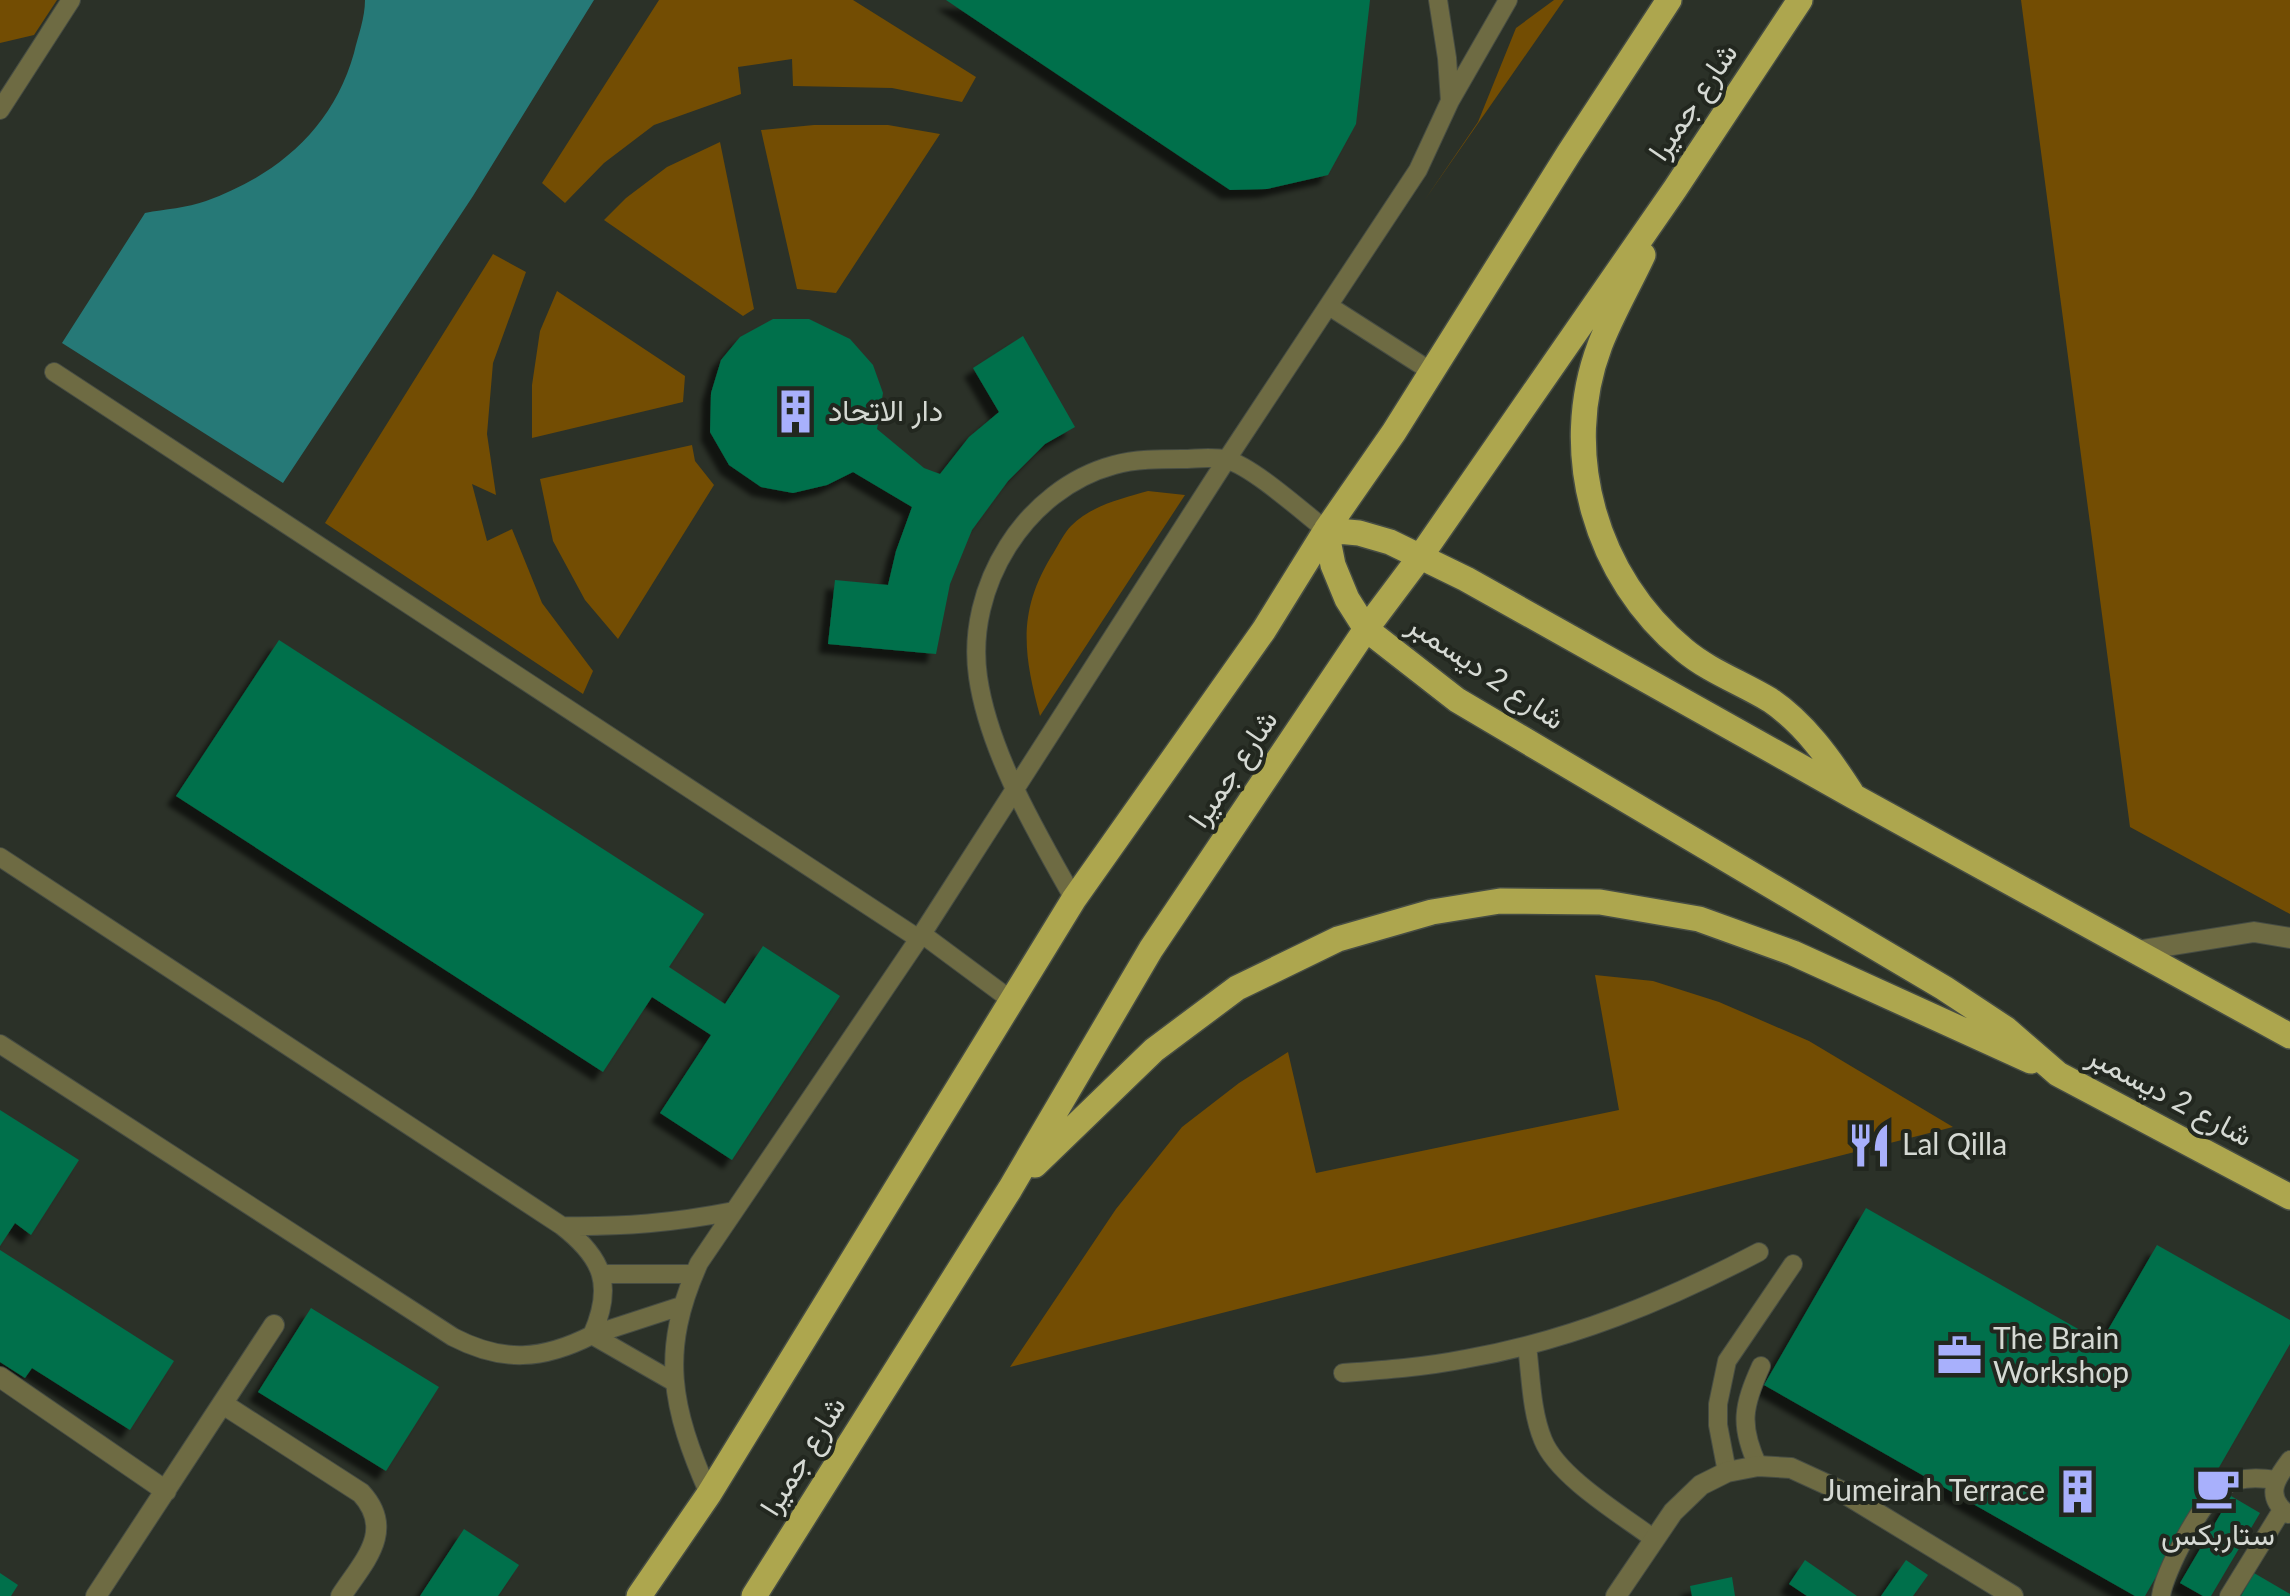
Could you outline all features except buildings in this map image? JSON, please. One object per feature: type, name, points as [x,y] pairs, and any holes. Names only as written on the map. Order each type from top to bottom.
[{"type":"main road","name":"شارع جميرا","points":[[639,1596],[710,1494],[1074,899],[1264,630],[1669,0]]},
{"type":"main road","name":"شارع جميرا","points":[[754,1596],[1010,1189],[1151,949],[1366,629],[1675,188],[1800,0]]},
{"type":"main road","points":[[1675,188],[1600,346],[1587,394],[1583,444],[1588,494],[1602,540],[1623,582],[1652,620],[1686,653],[1773,702],[1804,729],[1831,760],[1854,796]]},
{"type":"main road","name":"شارع 2 ديسمبر","points":[[2288,1200],[2058,1074],[2006,1028],[1944,988],[1458,700],[1366,629],[1347,599],[1333,565],[1326,530],[1359,533],[1390,542],[1466,579],[2290,1036]]},
{"type":"main road","points":[[1010,1189],[1154,1050],[1237,988],[1338,938],[1432,912],[1500,901],[1600,902],[1699,919],[1793,952],[2058,1074]]},
{"type":"street","points":[[2136,950],[2254,932],[2290,938]]},
{"type":"street","points":[[96,1596],[274,1326]]},
{"type":"street","points":[[0,1378],[166,1491]]},
{"type":"street","points":[[222,1404],[361,1493],[371,1504],[377,1517],[374,1546],[341,1596]]},
{"type":"street","points":[[1616,1596],[1673,1512],[1701,1485],[1727,1472],[1758,1466],[1792,1468],[1839,1490],[2014,1596]]},
{"type":"lane","points":[[3,99],[71,0]]},
{"type":"lane","points":[[1438,0],[1450,101]]},
{"type":"lane","points":[[710,1494],[692,1453],[674,1382],[675,1338],[681,1306],[694,1274],[921,936],[1418,170],[1450,101],[1508,0]]},
{"type":"lane","points":[[1330,306],[1432,372]]},
{"type":"lane","points":[[54,372],[921,936],[1012,1000]]},
{"type":"lane","points":[[1074,899],[1015,790],[988,720],[978,676],[980,616],[987,586],[1007,546],[1036,511],[1072,484],[1114,465],[1160,460],[1227,460],[1251,472],[1326,530]]},
{"type":"lane","points":[[0,857],[582,1241],[594,1256],[604,1294],[601,1316],[592,1334]]},
{"type":"lane","points":[[0,1044],[453,1338],[473,1347],[535,1355],[565,1349],[592,1334],[681,1306]]},
{"type":"lane","points":[[562,1226],[658,1224],[734,1211]]},
{"type":"lane","points":[[1343,1373],[1466,1359],[1527,1346],[1646,1306],[1760,1252]]},
{"type":"lane","points":[[1727,1472],[1718,1404],[1727,1361],[1793,1264]]},
{"type":"lane","points":[[601,1274],[694,1274]]},
{"type":"lane","points":[[592,1334],[674,1382]]},
{"type":"lane","points":[[1527,1346],[1537,1419],[1543,1441],[1555,1460],[1571,1477],[1654,1539]]},
{"type":"lane","points":[[1758,1466],[1748,1444],[1745,1420],[1748,1395],[1761,1366]]},
{"type":"lane","points":[[2229,1596],[2286,1512],[2274,1497],[2276,1480],[2290,1460]]},
{"type":"lane","points":[[2161,1596],[2162,1584],[2208,1501],[2222,1487],[2238,1480],[2276,1480]]},
{"type":"shaded area","points":[[0,0],[57,0],[34,35],[0,43]]},
{"type":"shaded area","points":[[659,0],[853,0],[976,77],[962,102],[892,88],[793,86],[792,59],[738,67],[741,94],[654,125],[604,163],[565,203],[542,183]]},
{"type":"shaded area","points":[[1554,0],[1564,0],[1424,201],[1478,122],[1516,28]]},
{"type":"shaded area","points":[[2021,0],[2290,0],[2290,914],[2130,827]]},
{"type":"shaded area","points":[[888,125],[940,134],[836,293],[797,289],[761,130]]},
{"type":"shaded area","points":[[720,142],[754,309],[743,316],[604,220],[667,167]]},
{"type":"shaded area","points":[[493,254],[526,272],[493,363],[487,434],[496,495],[472,484],[487,541],[512,529],[542,603],[593,671],[583,694],[325,523]]},
{"type":"shaded area","points":[[557,291],[685,376],[683,402],[532,438],[532,385],[540,331]]},
{"type":"shaded area","points":[[692,445],[695,461],[714,485],[618,639],[585,600],[553,541],[540,479]]},
{"type":"shaded area","points":[[1148,491],[1185,495],[1040,716],[1030,672],[1027,632],[1042,573],[1066,532],[1079,519],[1107,504]]},
{"type":"shaded area","points":[[1595,975],[1653,981],[1719,1002],[1809,1041],[1953,1127],[1010,1367],[1116,1209],[1182,1127],[1288,1052],[1316,1173],[1619,1110]]},
{"type":"water","points":[[365,0],[594,0],[473,196],[283,483],[62,343],[145,213],[199,203],[232,190],[279,163],[317,126],[345,80]]},
{"type":"place","name":"دار الاتحاد","points":[[795,411]]},
{"type":"place","name":"Lal Qilla","points":[[1869,1145]]},
{"type":"place","name":"The Brain Workshop","points":[[1960,1356]]},
{"type":"place","name":"ستاربكس","points":[[2218,1488]]},
{"type":"place","name":"Jumeirah Terrace","points":[[2078,1491]]}]
